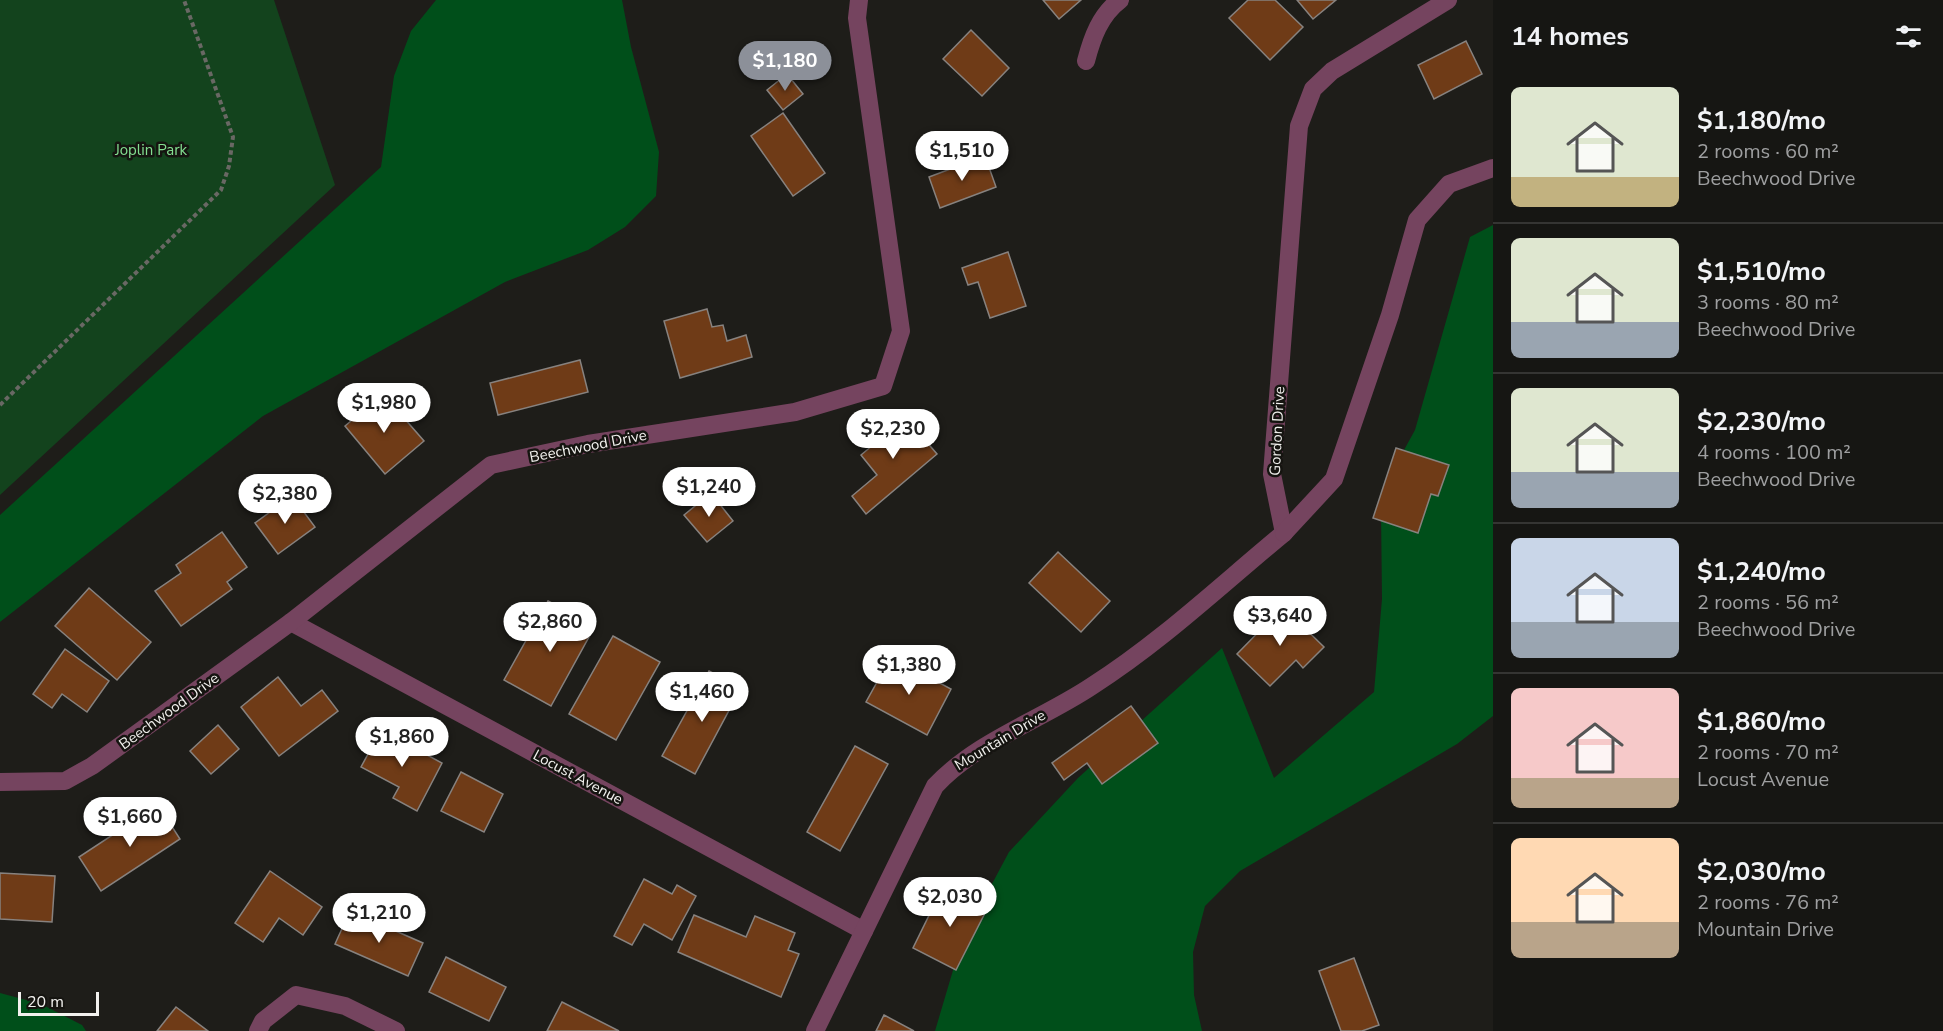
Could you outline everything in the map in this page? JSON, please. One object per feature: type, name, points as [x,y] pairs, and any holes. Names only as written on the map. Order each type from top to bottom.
[{"type":"street","name":"Beechwood Drive","points":[[0,782],[65,781],[92,766],[291,622],[491,465],[588,444],[795,412],[884,386],[901,331],[857,18],[859,0]]},
{"type":"street","points":[[1086,61],[1092,35],[1111,7],[1120,0]]},
{"type":"street","name":"Gordon Drive","points":[[1284,533],[1272,474],[1299,126],[1303,110],[1313,89],[1332,71],[1448,0]]},
{"type":"street","points":[[1284,533],[1334,479],[1389,315],[1417,220],[1449,184],[1493,168]]},
{"type":"street","name":"Mountain Drive","points":[[815,1031],[935,786],[955,764],[1090,688],[1142,653],[1284,533]]},
{"type":"street","name":"Locust Avenue","points":[[291,622],[864,932]]},
{"type":"street","points":[[258,1031],[263,1021],[296,995],[345,1006],[396,1031]]},
{"type":"path","points":[[0,405],[221,190],[229,166],[232,137],[184,0]]},
{"type":"green space","name":"Joplin Park","points":[[0,0],[274,0],[335,185],[0,495]]},
{"type":"green space","points":[[436,0],[622,0],[631,47],[659,152],[656,196],[625,227],[588,250],[505,282],[263,416],[0,622],[0,515],[381,167],[394,76],[411,31]]},
{"type":"green space","points":[[1493,225],[1493,716],[1457,744],[1240,871],[1205,906],[1193,952],[1194,995],[1202,1031],[935,1031],[962,940],[1009,852],[1078,778],[1222,648],[1274,778],[1374,692],[1382,599],[1381,512],[1393,470],[1415,430],[1470,237]]},
{"type":"green space","points":[[0,993],[41,1004],[82,1025],[86,1031],[0,1031]]},
{"type":"building","points":[[1043,0],[1081,0],[1059,19]]},
{"type":"building","points":[[1248,0],[1275,0],[1303,27],[1270,60],[1229,18]]},
{"type":"building","points":[[1297,0],[1336,0],[1313,19]]},
{"type":"building","points":[[971,30],[1009,68],[982,96],[943,59]]},
{"type":"building","points":[[1466,41],[1482,74],[1434,99],[1418,65]]},
{"type":"building","points":[[787,74],[803,94],[783,110],[767,90]]},
{"type":"building","points":[[783,113],[825,173],[793,196],[751,136]]},
{"type":"building","points":[[985,156],[996,187],[940,208],[929,177]]},
{"type":"building","points":[[1008,252],[1026,306],[990,318],[978,282],[968,285],[962,268]]},
{"type":"building","points":[[707,309],[712,327],[723,325],[727,341],[746,335],[752,357],[680,378],[664,321]]},
{"type":"building","points":[[580,360],[588,392],[498,415],[490,383]]},
{"type":"building","points":[[383,394],[424,441],[385,474],[345,426]]},
{"type":"building","points":[[899,410],[937,454],[866,514],[852,496],[877,475],[861,455],[885,435],[879,427]]},
{"type":"building","points":[[1396,448],[1449,465],[1438,496],[1431,494],[1418,533],[1373,518]]},
{"type":"building","points":[[711,493],[733,521],[707,542],[684,515]]},
{"type":"building","points":[[292,496],[315,527],[278,554],[255,523]]},
{"type":"building","points":[[222,532],[247,567],[227,582],[232,589],[181,626],[155,591],[181,573],[176,565]]},
{"type":"building","points":[[1058,552],[1110,601],[1081,632],[1029,583]]},
{"type":"building","points":[[89,588],[151,642],[117,680],[55,626]]},
{"type":"building","points":[[548,601],[595,626],[551,706],[504,680]]},
{"type":"building","points":[[1283,607],[1324,647],[1303,668],[1296,660],[1270,686],[1237,654]]},
{"type":"building","points":[[613,636],[660,662],[616,740],[569,714]]},
{"type":"building","points":[[65,649],[109,681],[87,712],[62,694],[52,708],[33,694]]},
{"type":"building","points":[[891,657],[951,689],[927,735],[866,702]]},
{"type":"building","points":[[709,671],[741,688],[695,774],[662,756]]},
{"type":"building","points":[[278,677],[301,706],[322,690],[338,711],[279,756],[241,707]]},
{"type":"building","points":[[1131,706],[1158,743],[1102,784],[1087,763],[1064,780],[1052,763]]},
{"type":"building","points":[[218,725],[239,749],[211,774],[190,751]]},
{"type":"building","points":[[381,730],[442,763],[417,811],[393,798],[399,787],[361,767]]},
{"type":"building","points":[[855,746],[888,764],[840,851],[807,832]]},
{"type":"building","points":[[461,772],[503,794],[484,832],[441,811]]},
{"type":"building","points":[[158,805],[180,839],[101,891],[79,857]]},
{"type":"building","points":[[270,871],[322,907],[303,935],[279,918],[263,942],[235,923]]},
{"type":"building","points":[[0,873],[55,876],[52,922],[0,919]]},
{"type":"building","points":[[644,879],[672,894],[677,885],[696,896],[672,940],[644,924],[632,945],[614,936]]},
{"type":"building","points":[[943,887],[987,909],[956,970],[913,948]]},
{"type":"building","points":[[350,911],[423,943],[408,976],[335,944]]},
{"type":"building","points":[[694,915],[746,937],[755,916],[795,933],[788,950],[799,954],[781,997],[678,952]]},
{"type":"building","points":[[446,957],[506,987],[489,1021],[429,992]]},
{"type":"building","points":[[1354,958],[1379,1025],[1362,1031],[1341,1031],[1319,971]]},
{"type":"building","points":[[562,1002],[619,1031],[547,1031]]},
{"type":"building","points":[[176,1007],[208,1031],[157,1031]]},
{"type":"building","points":[[884,1015],[914,1031],[876,1031]]}]
